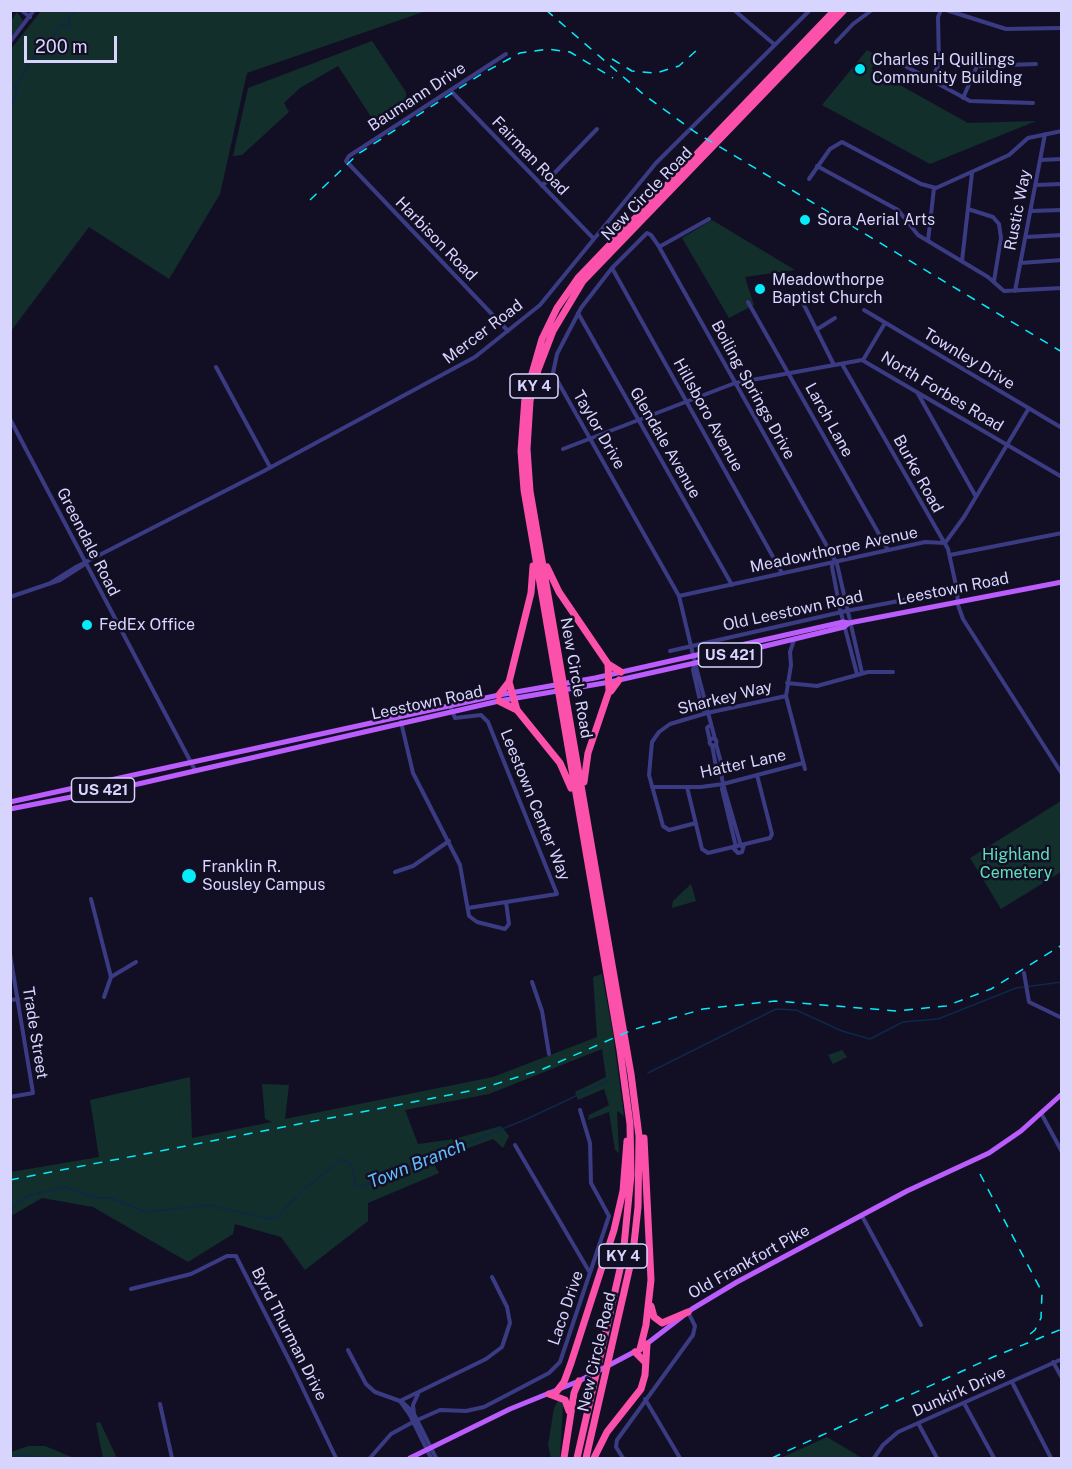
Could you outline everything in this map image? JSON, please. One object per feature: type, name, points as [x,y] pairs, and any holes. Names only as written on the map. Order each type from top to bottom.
[{"type":"highway","name":"New Circle Road","points":[[723,131],[836,10]]},
{"type":"highway","name":"New Circle Road","points":[[586,1458],[634,1245],[640,1177],[637,1112],[623,1048],[584,797],[563,698],[534,532],[527,466],[527,433],[534,386],[553,331],[583,281],[703,151],[844,10]]},
{"type":"highway","points":[[534,532],[555,586],[608,664],[620,676],[608,695]]},
{"type":"highway","points":[[534,532],[533,585],[509,682],[499,698],[517,710],[563,768],[578,807]]},
{"type":"highway","points":[[584,797],[588,753],[608,695],[610,678],[608,664]]},
{"type":"highway","points":[[509,682],[517,710]]},
{"type":"highway","name":"New Circle Road","points":[[563,698],[578,807],[619,1024]]},
{"type":"highway","name":"New Circle Road","points":[[577,1458],[623,1256],[631,1175],[630,1124],[623,1048]]},
{"type":"highway","points":[[594,1458],[607,1432],[641,1389],[645,1362],[641,1348],[649,1301],[647,1174],[642,1127],[637,1112]]},
{"type":"highway","points":[[570,1416],[567,1403],[553,1392],[564,1382],[571,1363],[618,1214],[630,1124]]},
{"type":"highway","points":[[649,1301],[654,1317],[659,1322],[668,1323],[688,1312]]},
{"type":"highway","points":[[641,1348],[645,1362]]},
{"type":"highway","points":[[564,1458],[570,1416],[580,1381],[570,1374],[571,1363]]},
{"type":"main road","name":"Leestown Road","points":[[620,676],[694,656],[958,601],[1062,582]]},
{"type":"main road","name":"Leestown Road","points":[[10,802],[271,749],[512,695],[695,663],[845,624]]},
{"type":"main road","name":"Leestown Road","points":[[10,809],[138,784],[271,749]]},
{"type":"main road","name":"Old Frankfort Pike","points":[[410,1458],[510,1409],[580,1381],[624,1358],[641,1348],[688,1312],[737,1282],[861,1215],[989,1153],[1062,1094]]},
{"type":"street","points":[[21,10],[30,17]]},
{"type":"street","points":[[10,42],[34,10]]},
{"type":"street","points":[[734,10],[775,45]]},
{"type":"street","name":"Mercer Road","points":[[10,597],[49,584],[79,570],[85,564],[459,368],[540,305],[681,136],[810,10]]},
{"type":"street","points":[[836,42],[852,24],[872,10]]},
{"type":"street","points":[[932,80],[939,63],[938,17],[941,10]]},
{"type":"street","points":[[946,10],[1006,29],[1062,28]]},
{"type":"street","name":"Baumann Drive","points":[[347,164],[349,156],[506,54]]},
{"type":"street","points":[[883,54],[976,103],[1033,103]]},
{"type":"street","points":[[963,98],[977,66],[1036,64]]},
{"type":"street","name":"Fairman Road","points":[[450,90],[594,239]]},
{"type":"street","points":[[542,186],[597,129]]},
{"type":"street","points":[[809,180],[833,146],[845,143],[921,184],[934,188],[1009,155],[1028,138],[1062,131]]},
{"type":"street","name":"Rustic Way","points":[[1015,291],[1045,134]]},
{"type":"street","points":[[1040,160],[1062,159]]},
{"type":"street","name":"Harbison Road","points":[[347,164],[508,331]]},
{"type":"street","points":[[817,166],[898,210],[911,230],[994,281],[1004,291],[1062,288]]},
{"type":"street","points":[[962,261],[972,172]]},
{"type":"street","points":[[1036,185],[1062,184]]},
{"type":"street","points":[[928,240],[934,188]]},
{"type":"street","points":[[968,209],[993,217],[999,224],[1001,238],[994,281]]},
{"type":"street","points":[[1031,211],[1062,210]]},
{"type":"street","points":[[659,247],[709,219]]},
{"type":"street","name":"Boiling Springs Drive","points":[[649,234],[659,247],[830,549],[837,564],[846,611],[845,624]]},
{"type":"street","name":"Taylor Drive","points":[[649,234],[644,235],[612,268],[578,313],[552,369],[679,596],[706,702],[709,726],[712,727],[717,772],[721,773],[723,783]]},
{"type":"street","points":[[1026,237],[1062,235]]},
{"type":"street","points":[[1020,263],[1062,260]]},
{"type":"street","name":"Hillsboro Avenue","points":[[612,268],[782,573]]},
{"type":"street","points":[[801,299],[834,365]]},
{"type":"street","name":"Larch Lane","points":[[748,302],[888,550]]},
{"type":"street","name":"Townley Drive","points":[[864,310],[1062,428]]},
{"type":"street","name":"Glendale Avenue","points":[[578,313],[732,585]]},
{"type":"street","points":[[816,330],[835,318]]},
{"type":"street","points":[[863,360],[885,323]]},
{"type":"street","name":"North Forbes Road","points":[[563,449],[735,383],[863,360],[1062,477]]},
{"type":"street","name":"Burke Road","points":[[842,364],[950,555],[959,610],[974,638],[1062,774]]},
{"type":"street","points":[[216,367],[270,467]]},
{"type":"street","points":[[916,391],[975,496]]},
{"type":"street","name":"Meadowthorpe Avenue","points":[[679,596],[888,550],[931,542],[943,543],[949,539],[1029,408]]},
{"type":"street","name":"Greendale Road","points":[[10,419],[195,770]]},
{"type":"street","points":[[950,555],[1062,532]]},
{"type":"street","name":"Boiling Springs Drive","points":[[834,561],[832,567],[840,612],[845,624]]},
{"type":"street","name":"Old Leestown Road","points":[[670,651],[840,612],[957,590]]},
{"type":"street","points":[[845,624],[859,674]]},
{"type":"street","points":[[797,638],[790,652],[791,665],[786,696],[805,769]]},
{"type":"street","points":[[776,643],[790,652]]},
{"type":"street","points":[[787,683],[818,686],[859,674],[893,672]]},
{"type":"street","name":"Sharkey Way","points":[[696,823],[669,830],[665,828],[649,775],[652,742],[659,732],[670,724],[786,696]]},
{"type":"street","name":"Leestown Center Way","points":[[450,708],[458,719],[481,715],[488,722],[557,894],[468,908]]},
{"type":"street","points":[[401,719],[413,773],[460,865],[469,916],[477,922],[502,929],[509,924],[506,902]]},
{"type":"street","name":"Hatter Lane","points":[[652,787],[687,787],[723,783],[803,763]]},
{"type":"street","points":[[743,846],[768,839],[772,834],[757,776]]},
{"type":"street","points":[[723,783],[743,846],[742,852],[738,853],[734,848],[722,789],[723,783]]},
{"type":"street","points":[[687,787],[705,852],[734,848]]},
{"type":"street","points":[[395,872],[413,866],[449,841]]},
{"type":"street","points":[[91,899],[111,977],[104,997]]},
{"type":"street","name":"Trade Street","points":[[10,954],[33,1093],[10,1097]]},
{"type":"street","points":[[111,977],[136,962]]},
{"type":"street","points":[[1024,973],[1029,1002],[1062,1017]]},
{"type":"street","points":[[532,982],[542,1011],[549,1054]]},
{"type":"street","points":[[10,1000],[18,999]]},
{"type":"street","name":"Laco Drive","points":[[370,1458],[391,1434],[415,1421],[440,1410],[478,1409],[552,1372],[561,1358],[609,1216],[591,1184],[590,1143],[580,1110]]},
{"type":"street","points":[[1041,1113],[1062,1152]]},
{"type":"street","points":[[515,1145],[591,1274]]},
{"type":"street","points":[[861,1215],[921,1325]]},
{"type":"street","name":"Byrd Thurman Drive","points":[[131,1289],[191,1274],[232,1255],[236,1256],[336,1458]]},
{"type":"street","points":[[400,1401],[496,1354],[502,1347],[509,1330],[509,1316],[492,1278]]},
{"type":"street","points":[[623,1458],[616,1445],[617,1439],[693,1335],[695,1326],[688,1312]]},
{"type":"street","points":[[348,1350],[366,1384],[375,1392],[400,1401],[414,1414]]},
{"type":"street","name":"Dunkirk Drive","points":[[874,1458],[890,1438],[918,1423],[1062,1359]]},
{"type":"street","points":[[1053,1362],[1062,1378]]},
{"type":"street","points":[[1012,1382],[1051,1458]]},
{"type":"street","points":[[415,1421],[413,1405],[418,1393]]},
{"type":"street","points":[[645,1399],[681,1458]]},
{"type":"street","points":[[400,1401],[415,1421],[431,1458]]},
{"type":"street","points":[[964,1403],[994,1458]]},
{"type":"street","points":[[159,1404],[172,1458]]},
{"type":"street","points":[[918,1423],[937,1458]]},
{"type":"street","points":[[429,1450],[436,1458]]},
{"type":"green space","points":[[41,11],[426,11],[247,73],[220,194],[169,279],[89,227],[11,331],[11,49]]},
{"type":"green space","points":[[17,12],[23,21],[11,38],[11,21]]},
{"type":"green space","points":[[372,41],[406,92],[406,103],[400,117],[379,129],[338,66],[300,88],[284,103],[289,112],[242,155],[233,156],[248,88]]},
{"type":"green space","points":[[867,50],[872,53],[883,51],[871,69],[968,123],[1036,121],[930,164],[822,105]]},
{"type":"green space","points":[[712,220],[795,270],[745,277],[754,305],[729,318],[682,238]]},
{"type":"green space","name":"Highland Cemetery","points":[[1061,801],[1061,872],[1001,909],[970,858]]},
{"type":"green space","points":[[691,884],[696,901],[672,908],[673,901]]},
{"type":"green space","points":[[602,974],[624,1116],[617,1111],[619,1153],[615,1150],[609,1112],[588,1120],[589,1115],[609,1105],[604,1089],[578,1100],[575,1092],[606,1077],[602,1049],[489,1094],[405,1110],[418,1144],[454,1139],[501,1126],[509,1136],[503,1148],[493,1139],[444,1157],[434,1164],[439,1173],[368,1203],[368,1221],[305,1270],[281,1237],[235,1224],[233,1234],[188,1262],[93,1207],[42,1198],[11,1216],[11,1172],[99,1157],[90,1100],[190,1077],[192,1138],[272,1122],[265,1119],[262,1084],[289,1085],[285,1119],[493,1077],[597,1037],[593,977]]},
{"type":"green space","points":[[842,1050],[847,1057],[833,1064],[828,1055]]},
{"type":"green space","points":[[559,1399],[563,1404],[560,1458],[551,1458],[548,1445],[554,1408]]},
{"type":"green space","points":[[100,1422],[117,1458],[103,1458],[96,1423]]},
{"type":"green space","points":[[827,1437],[862,1458],[781,1458],[794,1452]]},
{"type":"green space","points":[[28,1446],[45,1446],[74,1458],[11,1458],[11,1452]]},
{"type":"waterway","points":[[10,106],[17,94],[15,87],[35,55],[55,34],[57,27],[61,25],[68,28],[70,25],[68,18],[78,10]]},
{"type":"waterway","name":"Town Branch","points":[[648,1073],[776,1009],[796,1010],[842,1031],[870,1039],[903,1022],[938,1019],[1016,988],[1062,982]]},
{"type":"waterway","name":"Town Branch","points":[[10,1211],[17,1203],[31,1195],[65,1187],[96,1198],[111,1198],[146,1212],[208,1205],[271,1219],[277,1217],[304,1189],[342,1159],[352,1165],[355,1184],[361,1187],[529,1118],[610,1080]]},
{"type":"waterway","points":[[10,1458],[20,1455],[50,1458]]},
{"type":"railway","points":[[546,10],[643,94],[695,132],[1062,352]]},
{"type":"railway","points":[[310,200],[358,154],[483,73],[520,53],[548,49],[570,52],[613,78]]},
{"type":"railway","points":[[612,59],[632,71],[656,73],[679,66],[697,50]]},
{"type":"railway","points":[[10,1180],[480,1089],[543,1069],[632,1030],[703,1009],[775,1001],[896,1011],[946,1006],[991,989],[1062,945]]},
{"type":"railway","points":[[980,1174],[1042,1292],[1041,1318],[1035,1330],[1024,1339]]},
{"type":"railway","points":[[772,1458],[993,1357],[1062,1329]]},
{"type":"place","name":"Charles H Quillings Community Building","points":[[860,69]]},
{"type":"place","name":"Sora Aerial Arts","points":[[805,220]]},
{"type":"place","name":"Meadowthorpe Baptist Church","points":[[760,289]]},
{"type":"place","name":"FedEx Office","points":[[87,625]]},
{"type":"place","name":"Franklin R. Sousley Campus","points":[[189,876]]}]
